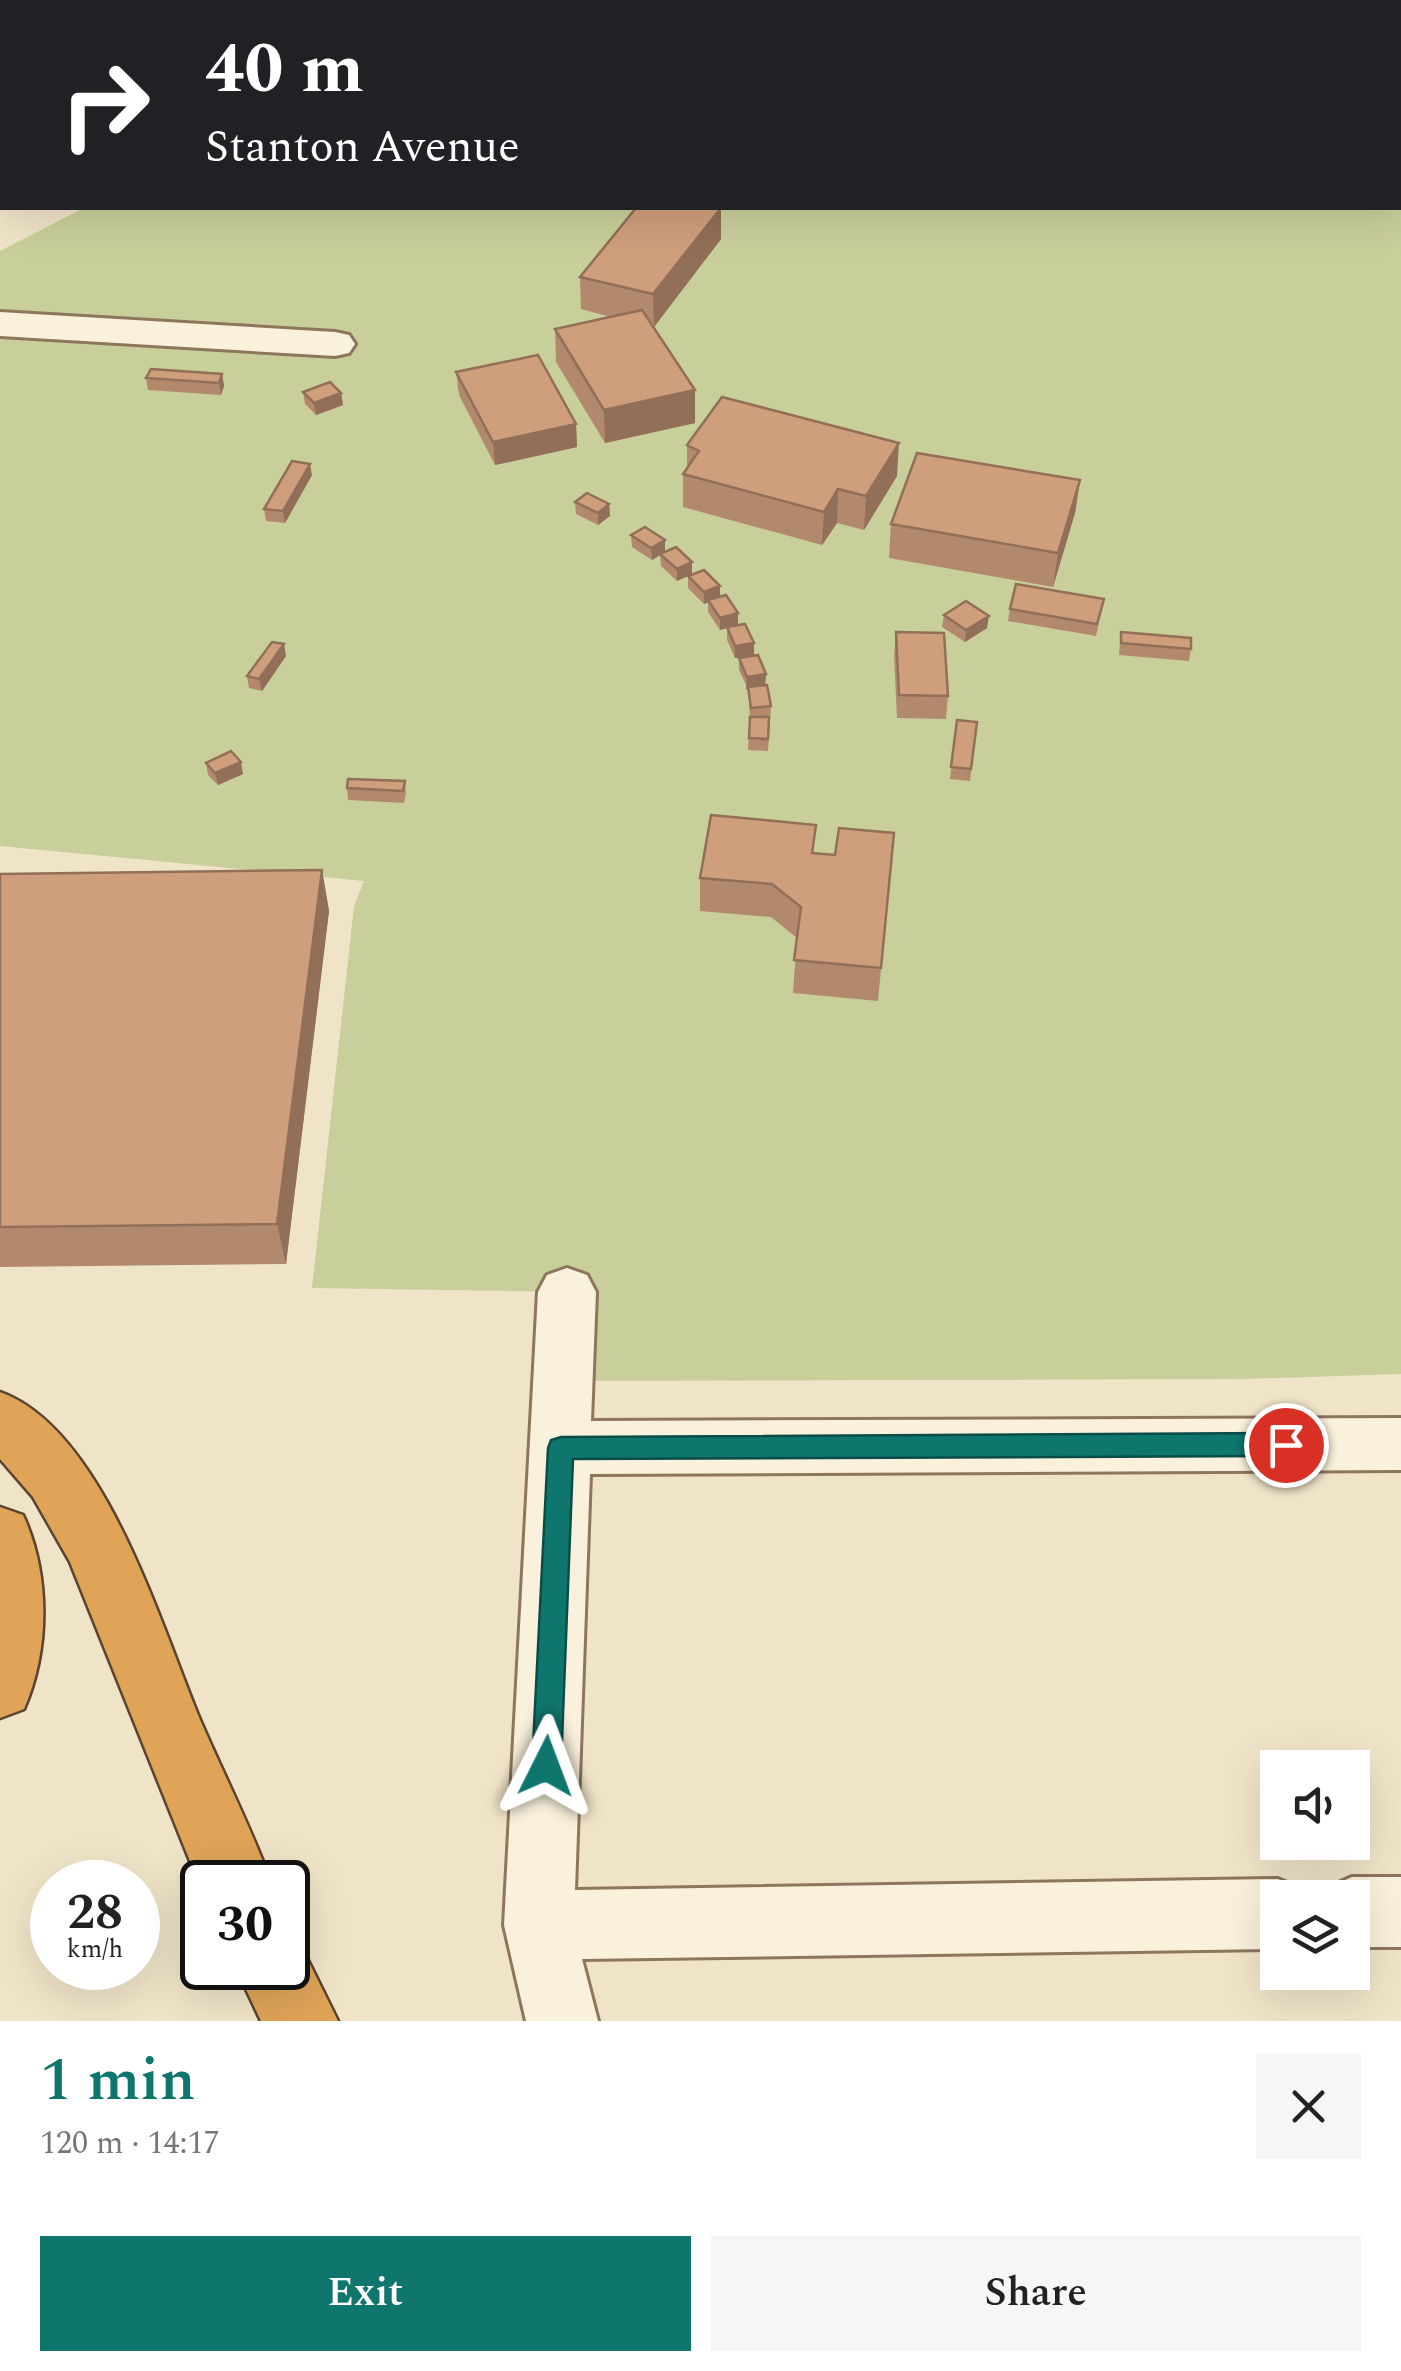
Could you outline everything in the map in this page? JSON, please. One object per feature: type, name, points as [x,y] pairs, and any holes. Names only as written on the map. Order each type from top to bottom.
[{"type":"highway","points":[[0,1419],[14,1430],[61,1488],[96,1546],[190,1783],[225,1860]]},
{"type":"highway","points":[[0,1536],[7,1557],[12,1625],[0,1686]]},
{"type":"highway","points":[[285,1990],[301,2021]]},
{"type":"street","points":[[0,324],[335,344]]},
{"type":"street","points":[[562,2021],[539,1925],[566,1292]]},
{"type":"street","points":[[561,1448],[1401,1444]]},
{"type":"street","points":[[1370,1912],[1401,1912]]},
{"type":"street","points":[[539,1925],[1260,1914]]},
{"type":"green space","points":[[80,210],[1401,210],[1401,1374],[1243,1379],[564,1381],[566,1292],[312,1288],[354,906],[364,881],[0,846],[0,251]]},
{"type":"building","points":[[634,210],[719,210],[653,294],[580,277]]},
{"type":"building","points":[[642,310],[695,390],[604,410],[555,329]]},
{"type":"building","points":[[538,355],[576,424],[493,442],[456,372]]},
{"type":"building","points":[[151,369],[222,374],[219,383],[146,378]]},
{"type":"building","points":[[330,382],[341,393],[314,403],[303,392]]},
{"type":"building","points":[[722,397],[899,443],[866,496],[838,489],[824,512],[683,474],[699,451],[687,445]]},
{"type":"building","points":[[917,453],[1080,480],[1058,553],[891,524]]},
{"type":"building","points":[[292,461],[310,464],[283,511],[264,509]]},
{"type":"building","points":[[587,493],[609,504],[598,513],[575,502]]},
{"type":"building","points":[[645,527],[665,540],[651,548],[631,535]]},
{"type":"building","points":[[676,547],[692,562],[677,569],[660,554]]},
{"type":"building","points":[[704,570],[720,586],[704,592],[688,576]]},
{"type":"building","points":[[1016,584],[1104,599],[1097,624],[1010,609]]},
{"type":"building","points":[[726,595],[738,613],[720,618],[708,600]]},
{"type":"building","points":[[966,601],[989,616],[966,630],[944,615]]},
{"type":"building","points":[[745,624],[754,643],[735,646],[727,627]]},
{"type":"building","points":[[896,632],[944,633],[948,696],[899,695]]},
{"type":"building","points":[[1121,632],[1191,638],[1191,649],[1121,643]]},
{"type":"building","points":[[272,642],[284,644],[259,679],[247,676]]},
{"type":"building","points":[[758,655],[766,674],[747,677],[739,658]]},
{"type":"building","points":[[767,685],[771,706],[751,708],[748,687]]},
{"type":"building","points":[[750,717],[769,717],[768,739],[749,738]]},
{"type":"building","points":[[957,720],[977,722],[971,769],[951,767]]},
{"type":"building","points":[[231,751],[241,762],[215,773],[206,763]]},
{"type":"building","points":[[348,779],[405,781],[403,791],[347,788]]},
{"type":"building","points":[[711,815],[816,825],[812,853],[835,855],[839,828],[894,833],[881,968],[794,960],[801,907],[772,884],[700,878]]},
{"type":"building","points":[[322,870],[277,1224],[0,1227],[0,874]]},
{"type":"route","points":[[546,1766],[561,1448],[1286,1445]]}]
